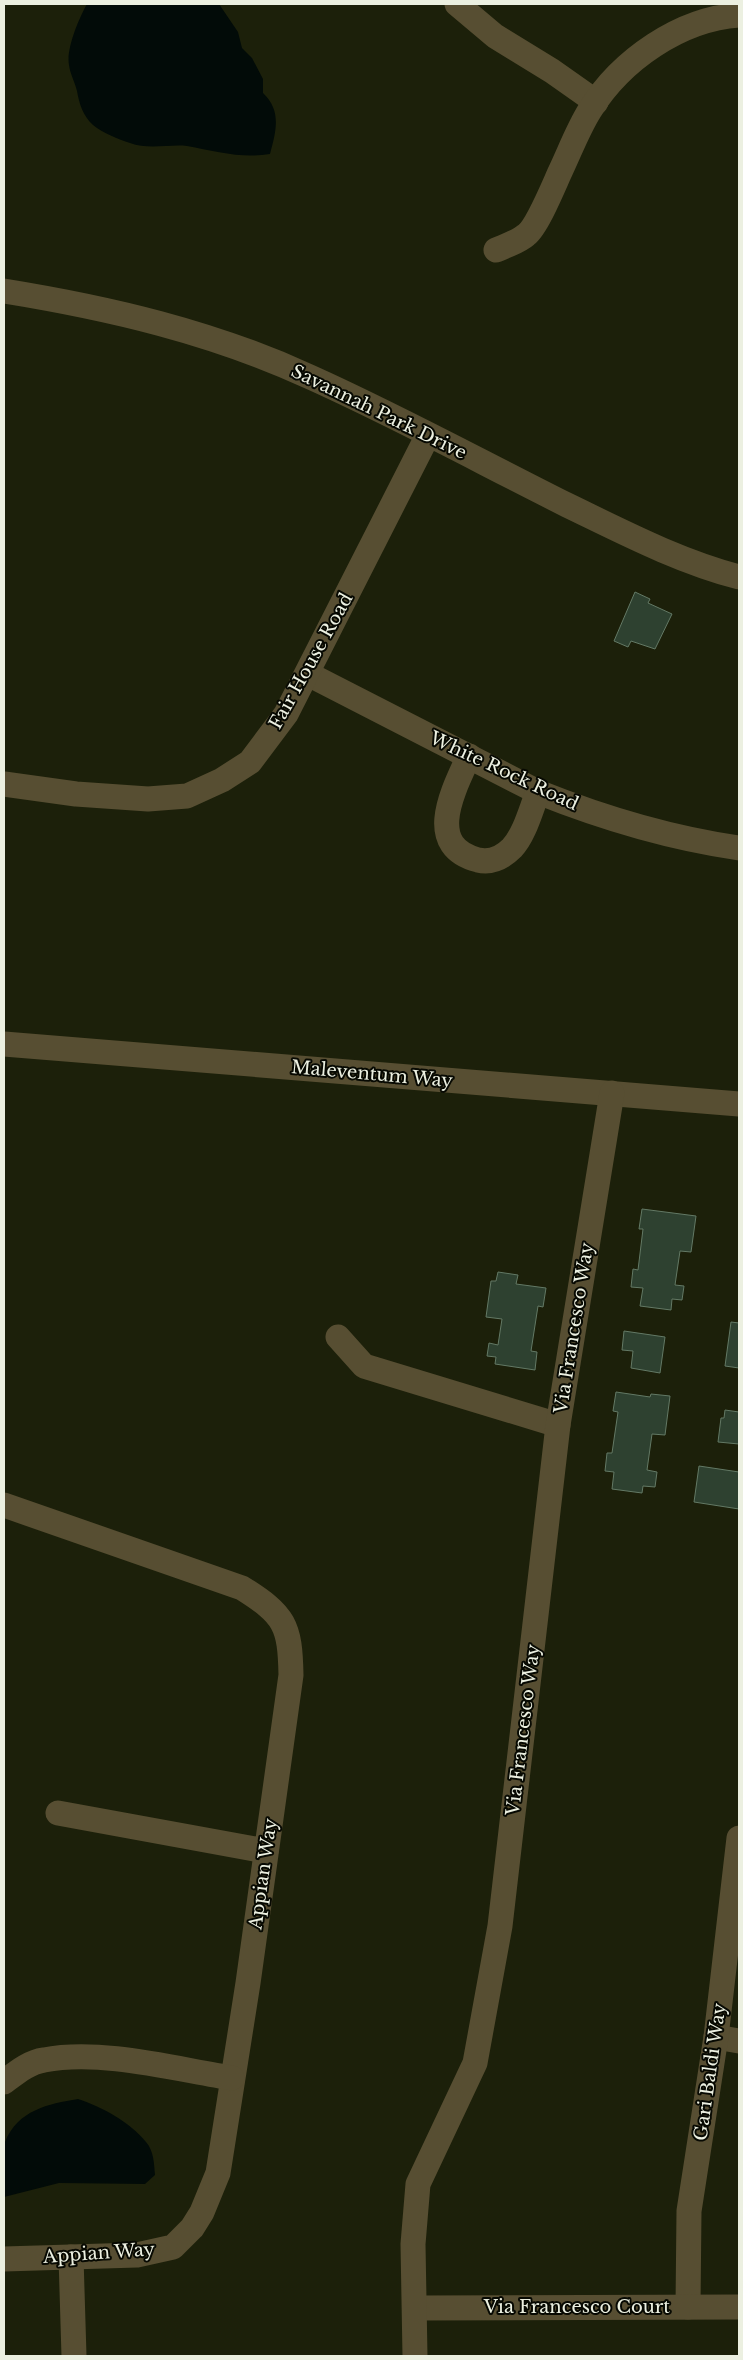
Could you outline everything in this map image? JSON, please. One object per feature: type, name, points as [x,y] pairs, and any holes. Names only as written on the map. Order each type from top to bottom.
[{"type":"street","points":[[457,4],[495,36],[552,71],[596,102]]},
{"type":"street","points":[[496,250],[527,234],[549,196],[590,110],[609,86],[633,62],[659,42],[691,26],[739,15]]},
{"type":"street","name":"Savannah Park Drive","points":[[4,291],[68,301],[160,322],[218,340],[308,376],[662,551],[739,577]]},
{"type":"street","name":"Fair House Road","points":[[4,784],[76,794],[148,798],[187,796],[222,780],[250,762],[286,714],[308,674],[428,435]]},
{"type":"street","name":"White Rock Road","points":[[308,674],[538,792],[638,827],[739,848]]},
{"type":"street","points":[[469,756],[453,791],[448,809],[447,827],[454,847],[471,858],[486,862],[499,858],[513,847],[538,792]]},
{"type":"street","name":"Maleventum Way","points":[[4,1044],[739,1104]]},
{"type":"street","name":"Via Francesco Way","points":[[415,2356],[413,2244],[418,2184],[475,2063],[500,1926],[558,1425],[612,1093]]},
{"type":"street","points":[[338,1337],[364,1366],[558,1425]]},
{"type":"street","name":"Appian Way","points":[[4,1505],[242,1588],[272,1609],[289,1636],[291,1675],[248,1983],[218,2173],[202,2212],[192,2228],[173,2247],[137,2255],[4,2259]]},
{"type":"street","points":[[58,1813],[266,1851]]},
{"type":"street","name":"Gari Baldi Way","points":[[688,2307],[689,2211],[728,2039],[739,1838]]},
{"type":"street","points":[[4,2082],[21,2069],[42,2060],[81,2056],[115,2059],[232,2078]]},
{"type":"street","points":[[72,2257],[74,2356]]},
{"type":"street","name":"Via Francesco Court","points":[[415,2308],[739,2307]]},
{"type":"shaded area","points":[[87,4],[219,4],[238,32],[242,48],[252,58],[263,79],[263,93],[273,107],[276,122],[270,154],[249,156],[187,146],[137,145],[111,136],[93,125],[80,105],[69,58],[74,34]]},
{"type":"shaded area","points":[[78,2099],[115,2116],[132,2128],[151,2149],[155,2175],[145,2184],[59,2183],[4,2197],[3,2153],[5,2142],[11,2131],[18,2122],[35,2110],[56,2103]]},
{"type":"building","points":[[635,592],[650,599],[648,603],[672,614],[655,649],[631,641],[628,647],[614,641]]},
{"type":"building","points":[[642,1209],[696,1216],[691,1252],[680,1251],[675,1285],[684,1286],[682,1300],[672,1299],[671,1310],[640,1306],[643,1288],[631,1287],[633,1269],[638,1270],[643,1229],[639,1229]]},
{"type":"building","points":[[498,1272],[518,1275],[516,1284],[546,1288],[543,1307],[538,1306],[531,1351],[537,1352],[535,1370],[495,1364],[496,1357],[487,1356],[489,1343],[498,1345],[502,1319],[486,1317],[491,1281],[496,1281]]},
{"type":"building","points":[[731,1322],[739,1323],[739,1368],[725,1366]]},
{"type":"building","points":[[624,1331],[665,1337],[660,1373],[631,1368],[633,1351],[622,1350]]},
{"type":"building","points":[[616,1392],[650,1397],[651,1394],[670,1396],[665,1435],[652,1434],[647,1470],[657,1472],[655,1487],[643,1486],[642,1493],[612,1489],[614,1472],[605,1471],[607,1453],[612,1453],[618,1412],[613,1411]]},
{"type":"building","points":[[725,1410],[739,1412],[739,1444],[718,1442],[721,1418],[724,1418]]},
{"type":"building","points":[[699,1466],[739,1472],[739,1509],[694,1502]]}]
